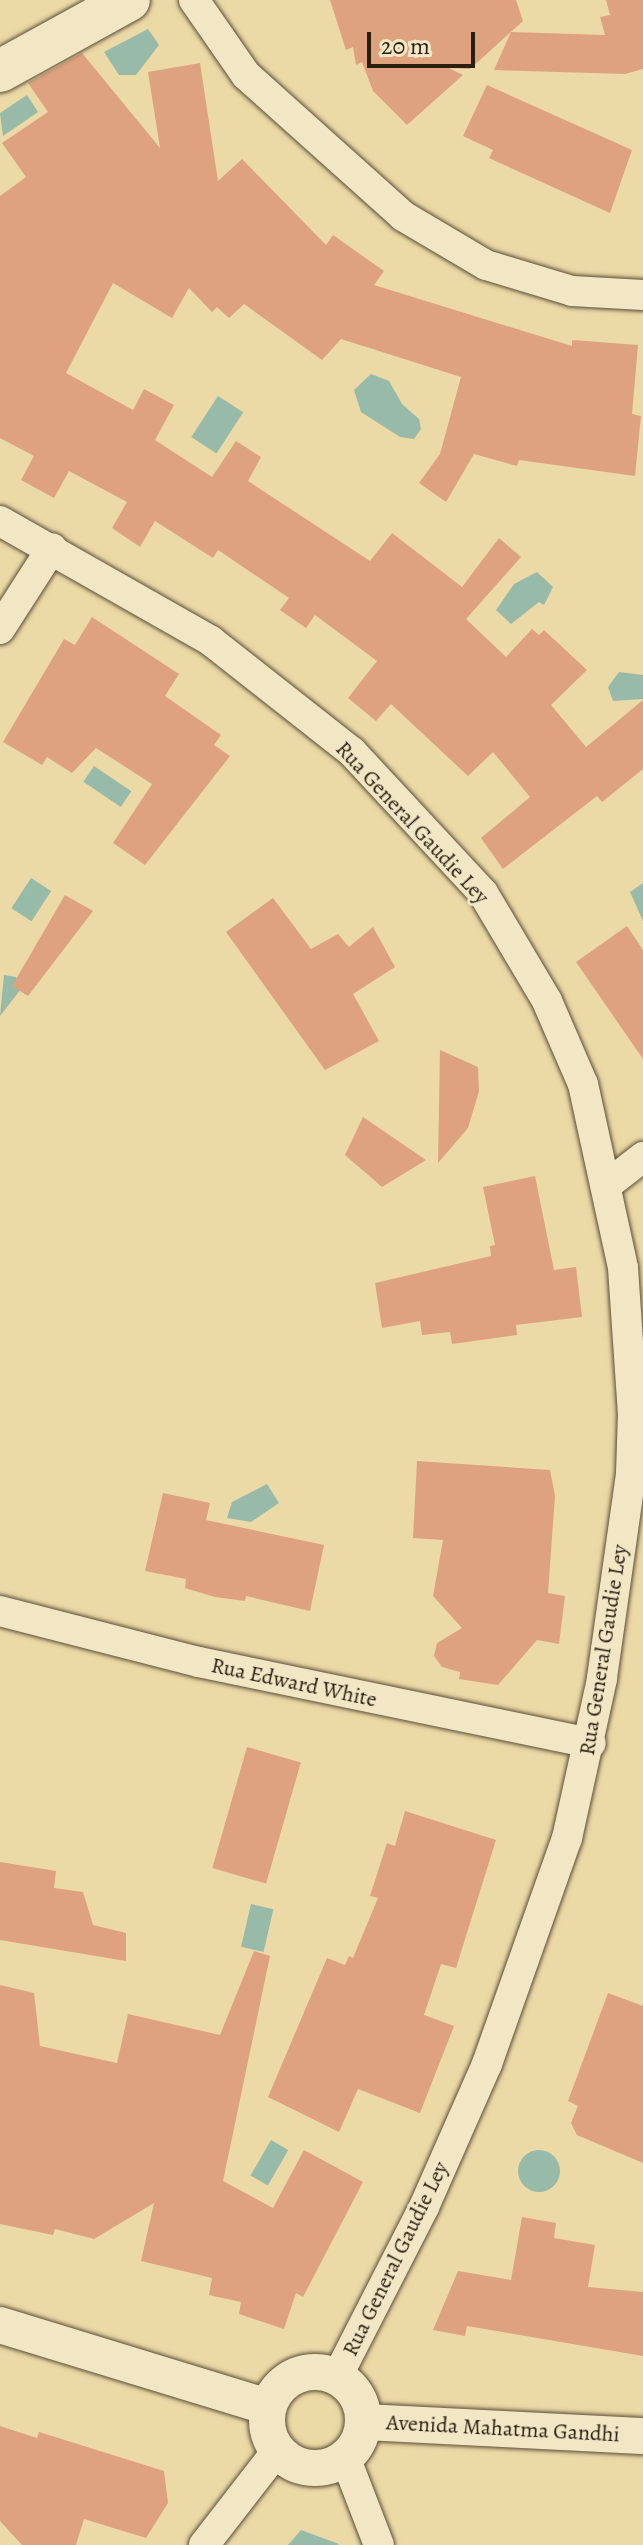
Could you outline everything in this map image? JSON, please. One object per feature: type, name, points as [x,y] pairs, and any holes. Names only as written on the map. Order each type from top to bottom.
[{"type":"main road","points":[[0,71],[129,0]]},
{"type":"street","points":[[194,0],[246,75],[403,216],[486,265],[572,291],[643,295]]},
{"type":"street","name":"Rua General Gaudie Ley","points":[[0,521],[211,641],[352,752],[483,893],[547,1001],[583,1084],[623,1268],[633,1413],[631,1474],[591,1743],[562,1853],[515,1995],[424,2207],[337,2377]]},
{"type":"street","points":[[0,629],[52,548]]},
{"type":"street","points":[[607,1185],[643,1157]]},
{"type":"street","name":"Rua Edward White","points":[[0,1611],[199,1662],[591,1743]]},
{"type":"street","points":[[0,2325],[268,2407]]},
{"type":"street","points":[[303,2372],[337,2377],[355,2393],[363,2422],[361,2436],[345,2457],[310,2468],[277,2451],[266,2425],[268,2407],[275,2391],[303,2372]]},
{"type":"street","name":"Avenida Mahatma Gandhi","points":[[363,2422],[643,2436]]},
{"type":"street","points":[[204,2545],[277,2451]]},
{"type":"street","points":[[345,2457],[379,2545]]},
{"type":"shaded area","points":[[148,29],[159,45],[136,75],[119,75],[104,52]]},
{"type":"shaded area","points":[[27,95],[38,112],[3,136],[0,113]]},
{"type":"shaded area","points":[[371,374],[389,381],[402,404],[419,419],[421,429],[414,439],[400,437],[361,412],[354,390]]},
{"type":"shaded area","points":[[218,396],[243,412],[216,453],[191,437]]},
{"type":"shaded area","points":[[537,572],[553,587],[544,605],[539,602],[511,624],[496,610],[514,584]]},
{"type":"shaded area","points":[[619,672],[643,675],[643,699],[613,701],[608,687]]},
{"type":"shaded area","points":[[94,766],[131,791],[121,807],[83,782]]},
{"type":"shaded area","points":[[31,878],[51,891],[32,921],[11,908]]},
{"type":"shaded area","points":[[643,883],[643,921],[630,892]]},
{"type":"shaded area","points":[[4,975],[16,977],[21,989],[0,1016]]},
{"type":"shaded area","points":[[267,1484],[279,1503],[251,1522],[227,1518],[232,1502]]},
{"type":"shaded area","points":[[251,1904],[273,1909],[264,1952],[241,1947]]},
{"type":"shaded area","points":[[271,2140],[288,2150],[268,2186],[250,2176]]},
{"type":"shaded area","points":[[539,2150],[554,2156],[560,2171],[554,2186],[539,2192],[524,2186],[518,2171],[524,2156]]},
{"type":"shaded area","points":[[301,2530],[339,2544],[288,2545]]},
{"type":"building","points":[[330,0],[516,0],[523,21],[470,69],[449,68],[463,75],[407,125],[373,91],[362,62],[356,65],[353,47],[346,50]]},
{"type":"building","points":[[606,0],[643,0],[643,69],[625,74],[494,70],[511,32],[605,35],[600,17],[610,15]]},
{"type":"building","points":[[82,53],[160,148],[148,72],[200,63],[218,181],[242,159],[326,245],[333,235],[384,271],[374,285],[572,346],[572,340],[638,345],[632,414],[641,416],[635,476],[519,460],[517,466],[474,454],[446,502],[419,483],[440,454],[461,377],[341,339],[322,360],[244,304],[229,318],[217,307],[212,312],[189,288],[172,318],[113,283],[66,373],[133,410],[144,389],[174,405],[155,440],[212,477],[236,441],[261,457],[248,481],[370,561],[392,533],[462,587],[499,538],[521,557],[466,619],[506,657],[532,629],[539,635],[544,630],[587,670],[551,705],[586,747],[643,700],[643,769],[602,802],[597,796],[503,869],[481,838],[530,797],[493,752],[468,776],[391,704],[376,721],[348,698],[377,661],[315,615],[306,628],[280,610],[289,598],[218,550],[213,558],[155,521],[140,547],[112,528],[127,502],[69,471],[54,498],[21,480],[34,456],[0,438],[0,196],[26,177],[2,143],[48,112],[28,83]]},
{"type":"building","points":[[487,85],[632,150],[610,213],[489,158],[493,150],[463,136]]},
{"type":"building","points":[[92,617],[179,674],[165,696],[221,735],[214,745],[230,756],[145,865],[113,843],[152,784],[96,748],[72,773],[47,757],[42,765],[3,742],[64,639],[75,645]]},
{"type":"building","points":[[65,895],[93,911],[28,996],[12,986]]},
{"type":"building","points":[[273,898],[311,949],[338,934],[349,947],[373,927],[395,967],[353,994],[379,1041],[325,1070],[226,932]]},
{"type":"building","points":[[627,926],[643,950],[643,1059],[576,962]]},
{"type":"building","points":[[440,1050],[478,1067],[479,1091],[468,1128],[438,1163]]},
{"type":"building","points":[[363,1117],[426,1160],[382,1187],[345,1155]]},
{"type":"building","points":[[535,1176],[554,1270],[576,1267],[582,1317],[516,1325],[517,1335],[452,1344],[450,1332],[422,1335],[420,1321],[382,1328],[375,1283],[491,1256],[490,1246],[495,1245],[483,1187]]},
{"type":"building","points":[[417,1461],[550,1470],[555,1496],[548,1593],[565,1596],[559,1644],[537,1640],[498,1685],[459,1679],[460,1672],[442,1667],[434,1656],[437,1643],[462,1628],[433,1596],[443,1540],[413,1538]]},
{"type":"building","points":[[163,1493],[210,1503],[206,1520],[324,1545],[310,1611],[246,1596],[245,1601],[215,1597],[185,1588],[186,1579],[145,1571]]},
{"type":"building","points":[[247,1747],[301,1762],[266,1884],[212,1868]]},
{"type":"building","points":[[405,1811],[496,1840],[456,1968],[441,1964],[424,2015],[454,2026],[420,2113],[358,2089],[339,2132],[268,2097],[327,1958],[345,1965],[349,1956],[353,1958],[378,1898],[370,1896],[387,1843],[395,1846]]},
{"type":"building","points":[[0,1862],[56,1871],[54,1888],[83,1892],[93,1925],[126,1933],[126,1961],[0,1940]]},
{"type":"building","points":[[254,1951],[270,1956],[223,2181],[273,2208],[304,2150],[363,2182],[303,2297],[296,2293],[284,2329],[239,2314],[241,2302],[209,2295],[212,2278],[141,2261],[154,2203],[94,2239],[55,2229],[53,2235],[0,2224],[0,1985],[34,1993],[40,2046],[117,2063],[128,2014],[220,2035]]},
{"type":"building","points":[[608,1993],[643,2006],[643,2163],[577,2135],[571,2123],[578,2106],[568,2101]]},
{"type":"building","points":[[522,2217],[556,2223],[554,2238],[595,2245],[588,2287],[643,2292],[643,2356],[467,2326],[465,2336],[433,2330],[458,2271],[511,2280]]},
{"type":"building","points":[[0,2426],[37,2438],[39,2432],[164,2471],[168,2503],[146,2538],[84,2519],[76,2545],[22,2545],[0,2521]]}]
